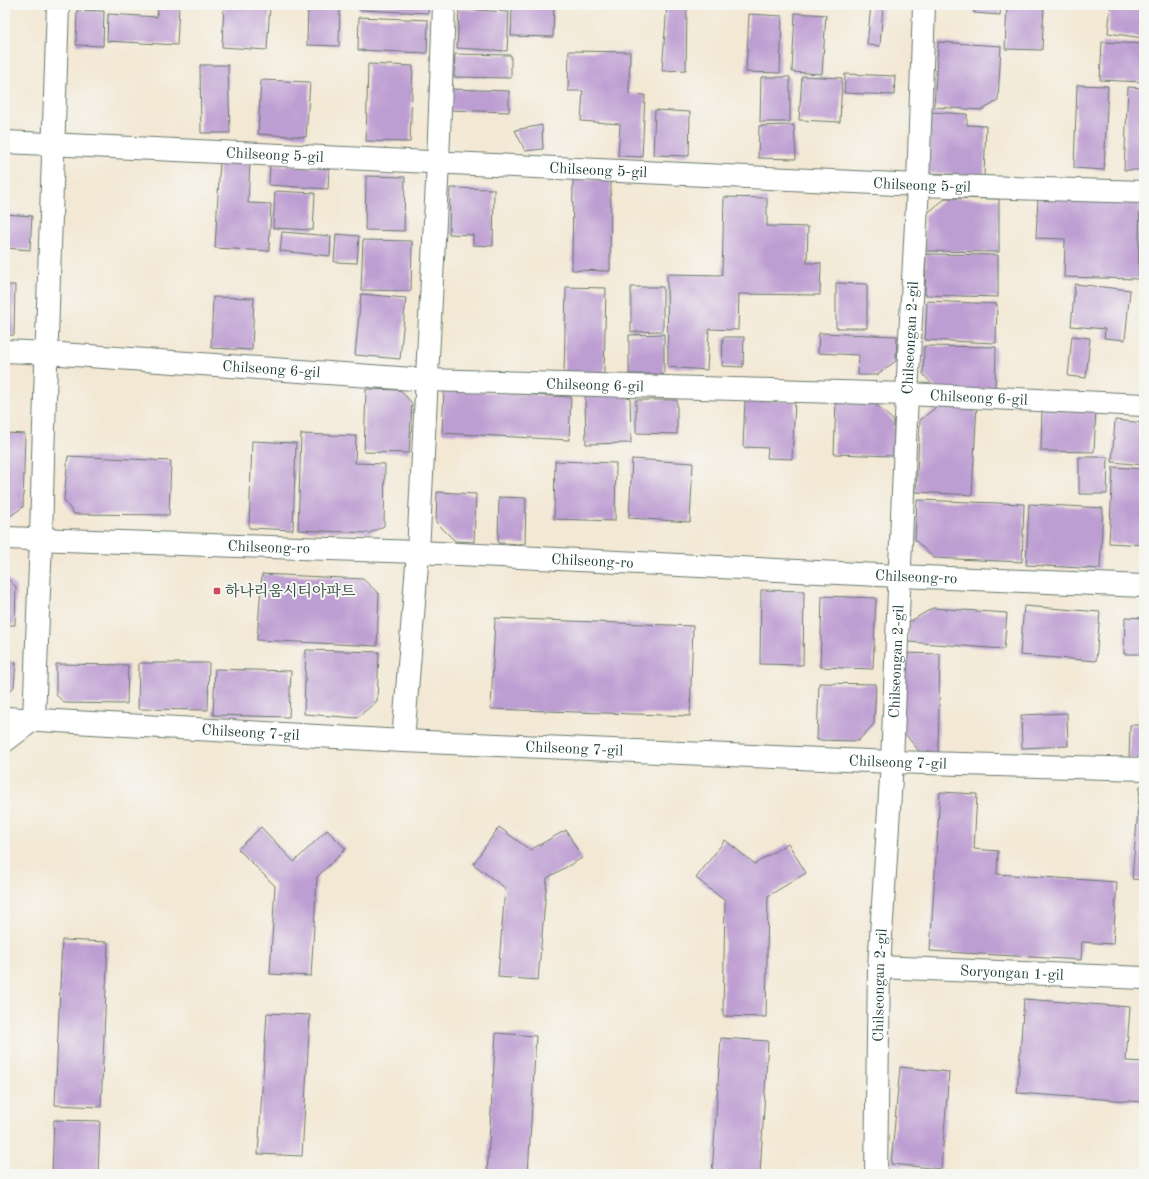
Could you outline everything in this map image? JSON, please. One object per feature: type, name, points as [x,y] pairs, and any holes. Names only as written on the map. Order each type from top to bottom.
[{"type":"street","points":[[5,740],[34,719],[58,5]]},
{"type":"street","points":[[403,741],[418,552],[438,162],[444,5]]},
{"type":"street","name":"Chilseongan 2-gil","points":[[876,1174],[879,967],[892,762],[907,394],[918,185],[924,5]]},
{"type":"street","name":"Chilseong 5-gil","points":[[5,142],[918,185],[1144,192]]},
{"type":"street","name":"Chilseong 6-gil","points":[[5,351],[427,380],[907,394],[1144,405]]},
{"type":"street","name":"Chilseong-ro","points":[[5,538],[418,552],[899,576],[1144,586]]},
{"type":"street","name":"Chilseong 7-gil","points":[[5,718],[403,741],[892,762],[1144,769]]},
{"type":"street","name":"Soryongan 1-gil","points":[[879,967],[1144,978]]},
{"type":"building","points":[[158,5],[179,5],[177,45],[107,41],[108,14],[157,17]]},
{"type":"building","points":[[224,5],[270,5],[267,50],[222,47]]},
{"type":"building","points":[[308,5],[340,5],[339,46],[307,45]]},
{"type":"building","points":[[359,5],[429,5],[428,13],[359,10]]},
{"type":"building","points":[[512,5],[554,5],[553,37],[511,36]]},
{"type":"building","points":[[667,5],[687,5],[686,70],[662,71]]},
{"type":"building","points":[[871,5],[883,6],[880,46],[867,45]]},
{"type":"building","points":[[975,5],[1001,5],[1000,15],[974,13]]},
{"type":"building","points":[[1007,5],[1044,5],[1042,50],[1005,49]]},
{"type":"building","points":[[1111,5],[1144,5],[1143,38],[1108,33]]},
{"type":"building","points":[[459,9],[509,12],[507,51],[457,48]]},
{"type":"building","points":[[77,10],[104,11],[103,46],[76,45]]},
{"type":"building","points":[[795,13],[826,15],[822,74],[792,72]]},
{"type":"building","points":[[749,14],[782,16],[780,73],[746,72]]},
{"type":"building","points":[[359,17],[428,20],[427,53],[358,50]]},
{"type":"building","points":[[938,42],[1001,46],[998,101],[982,110],[934,107]]},
{"type":"building","points":[[1102,42],[1144,44],[1143,82],[1100,80]]},
{"type":"building","points":[[569,51],[630,52],[629,94],[645,95],[642,157],[618,156],[620,124],[581,121],[583,91],[568,91]]},
{"type":"building","points":[[455,54],[511,55],[511,78],[454,77]]},
{"type":"building","points":[[368,64],[413,66],[410,142],[366,141]]},
{"type":"building","points":[[200,65],[228,65],[230,133],[201,133]]},
{"type":"building","points":[[845,74],[895,76],[894,95],[844,93]]},
{"type":"building","points":[[802,76],[842,78],[840,122],[799,120]]},
{"type":"building","points":[[761,77],[790,77],[790,122],[760,122]]},
{"type":"building","points":[[261,80],[310,82],[306,137],[258,134]]},
{"type":"building","points":[[1077,85],[1108,86],[1104,170],[1074,168]]},
{"type":"building","points":[[1128,87],[1144,88],[1144,170],[1124,170]]},
{"type":"building","points":[[450,89],[509,91],[509,112],[449,110]]},
{"type":"building","points":[[655,110],[690,112],[689,156],[653,155]]},
{"type":"building","points":[[930,112],[967,114],[967,125],[986,126],[984,176],[927,173]]},
{"type":"building","points":[[542,125],[543,149],[525,151],[515,130]]},
{"type":"building","points":[[794,125],[796,159],[758,158],[759,126]]},
{"type":"building","points":[[220,160],[250,162],[248,203],[271,204],[269,251],[215,248]]},
{"type":"building","points":[[270,165],[329,168],[328,189],[269,185]]},
{"type":"building","points":[[366,176],[405,177],[404,231],[365,230]]},
{"type":"building","points":[[573,179],[611,180],[610,271],[572,270]]},
{"type":"building","points":[[450,188],[494,189],[493,246],[473,245],[473,235],[449,234]]},
{"type":"building","points":[[275,191],[315,193],[313,230],[273,228]]},
{"type":"building","points":[[724,197],[767,198],[767,226],[808,227],[807,263],[821,263],[820,295],[739,294],[738,330],[709,329],[707,370],[668,367],[667,274],[722,275]]},
{"type":"building","points":[[1038,197],[1140,200],[1138,279],[1064,277],[1065,239],[1036,238]]},
{"type":"building","points":[[946,198],[999,199],[999,252],[924,251],[925,215]]},
{"type":"building","points":[[5,214],[32,216],[30,250],[5,248]]},
{"type":"building","points":[[282,232],[331,236],[330,256],[280,251]]},
{"type":"building","points":[[336,234],[359,236],[357,263],[334,262]]},
{"type":"building","points":[[363,240],[412,241],[411,291],[361,290]]},
{"type":"building","points":[[926,254],[998,255],[998,297],[925,295]]},
{"type":"building","points":[[836,283],[867,284],[867,328],[836,328]]},
{"type":"building","points":[[1075,284],[1130,290],[1125,340],[1104,338],[1105,329],[1071,326]]},
{"type":"building","points":[[5,285],[15,285],[14,335],[5,335]]},
{"type":"building","points":[[566,287],[606,288],[604,374],[564,373]]},
{"type":"building","points":[[631,287],[663,287],[663,331],[631,332]]},
{"type":"building","points":[[361,294],[406,298],[400,359],[355,355]]},
{"type":"building","points":[[213,297],[254,298],[252,350],[211,348]]},
{"type":"building","points":[[927,301],[997,304],[996,343],[925,340]]},
{"type":"building","points":[[819,333],[897,336],[896,361],[877,375],[858,375],[859,355],[818,353]]},
{"type":"building","points":[[664,334],[664,374],[629,374],[629,335]]},
{"type":"building","points":[[1072,336],[1090,338],[1086,378],[1068,376]]},
{"type":"building","points":[[723,337],[744,337],[743,367],[722,366]]},
{"type":"building","points":[[924,346],[996,347],[995,391],[937,390],[923,374]]},
{"type":"building","points":[[366,389],[400,390],[412,403],[409,453],[364,452]]},
{"type":"building","points":[[444,390],[571,397],[569,440],[442,433]]},
{"type":"building","points":[[630,395],[631,443],[586,444],[585,396]]},
{"type":"building","points":[[636,400],[677,400],[677,434],[636,433]]},
{"type":"building","points":[[745,400],[795,402],[792,459],[767,458],[768,448],[743,447]]},
{"type":"building","points":[[836,401],[873,402],[894,421],[893,456],[834,454]]},
{"type":"building","points":[[943,402],[977,403],[972,495],[916,492],[920,420]]},
{"type":"building","points":[[1042,406],[1096,407],[1094,452],[1041,451]]},
{"type":"building","points":[[1115,420],[1144,423],[1144,465],[1112,462]]},
{"type":"building","points":[[5,433],[25,434],[23,507],[5,520]]},
{"type":"building","points":[[301,434],[356,436],[355,463],[385,464],[384,526],[370,533],[298,530]]},
{"type":"building","points":[[252,441],[296,443],[293,530],[249,528]]},
{"type":"building","points":[[68,456],[171,461],[169,515],[74,514],[64,500]]},
{"type":"building","points":[[1079,457],[1108,457],[1107,494],[1079,494]]},
{"type":"building","points":[[632,459],[693,463],[690,522],[629,518]]},
{"type":"building","points":[[555,461],[616,463],[615,521],[554,519]]},
{"type":"building","points":[[1113,467],[1144,469],[1144,545],[1109,543]]},
{"type":"building","points":[[437,492],[476,494],[474,542],[455,541],[436,522]]},
{"type":"building","points":[[499,497],[526,498],[525,544],[498,543]]},
{"type":"building","points":[[917,500],[1024,504],[1022,562],[934,558],[915,540]]},
{"type":"building","points":[[1029,504],[1103,508],[1100,569],[1026,565]]},
{"type":"building","points":[[262,574],[363,579],[379,594],[377,646],[257,640]]},
{"type":"building","points":[[5,576],[16,587],[15,625],[5,625]]},
{"type":"building","points":[[761,590],[804,591],[803,665],[760,664]]},
{"type":"building","points":[[822,596],[876,598],[873,669],[820,667]]},
{"type":"building","points":[[1024,606],[1100,612],[1096,661],[1020,655]]},
{"type":"building","points":[[933,608],[1007,613],[1004,649],[908,642],[909,622]]},
{"type":"building","points":[[1125,617],[1144,618],[1144,654],[1124,654]]},
{"type":"building","points":[[495,618],[693,626],[690,716],[491,709]]},
{"type":"building","points":[[306,650],[379,652],[377,701],[357,718],[304,714]]},
{"type":"building","points":[[903,653],[940,654],[938,756],[923,756],[901,729]]},
{"type":"building","points":[[5,661],[16,662],[14,687],[5,696]]},
{"type":"building","points":[[139,663],[209,663],[208,710],[138,709]]},
{"type":"building","points":[[56,664],[128,665],[127,704],[65,703],[56,695]]},
{"type":"building","points":[[215,669],[291,671],[289,717],[213,715]]},
{"type":"building","points":[[819,683],[876,684],[874,724],[858,741],[817,740]]},
{"type":"building","points":[[1067,713],[1068,746],[1022,748],[1021,715]]},
{"type":"building","points":[[1130,725],[1144,725],[1144,759],[1129,759]]},
{"type":"building","points":[[1140,786],[1144,786],[1144,880],[1132,879]]},
{"type":"building","points":[[940,792],[977,794],[974,849],[998,851],[997,874],[1117,882],[1113,944],[1082,942],[1081,960],[930,951]]},
{"type":"building","points":[[261,827],[294,862],[327,830],[346,849],[317,877],[311,976],[270,974],[275,886],[238,849]]},
{"type":"building","points":[[499,827],[530,850],[566,830],[582,858],[547,878],[538,980],[498,977],[505,888],[473,864]]},
{"type":"building","points":[[725,840],[755,864],[788,843],[806,873],[768,896],[766,1017],[723,1016],[725,901],[696,878]]},
{"type":"building","points":[[62,940],[108,942],[101,1107],[55,1105]]},
{"type":"building","points":[[1024,999],[1130,1007],[1126,1061],[1144,1062],[1144,1102],[1017,1093]]},
{"type":"building","points":[[267,1013],[310,1015],[302,1156],[258,1154]]},
{"type":"building","points":[[496,1033],[536,1036],[528,1174],[487,1174]]},
{"type":"building","points":[[721,1038],[768,1041],[760,1174],[712,1174]]},
{"type":"building","points":[[900,1067],[949,1072],[941,1169],[891,1164]]},
{"type":"building","points":[[54,1120],[100,1121],[98,1174],[52,1174]]},
{"type":"place","name":"하나리움시티아파트","points":[[217,591]]}]
